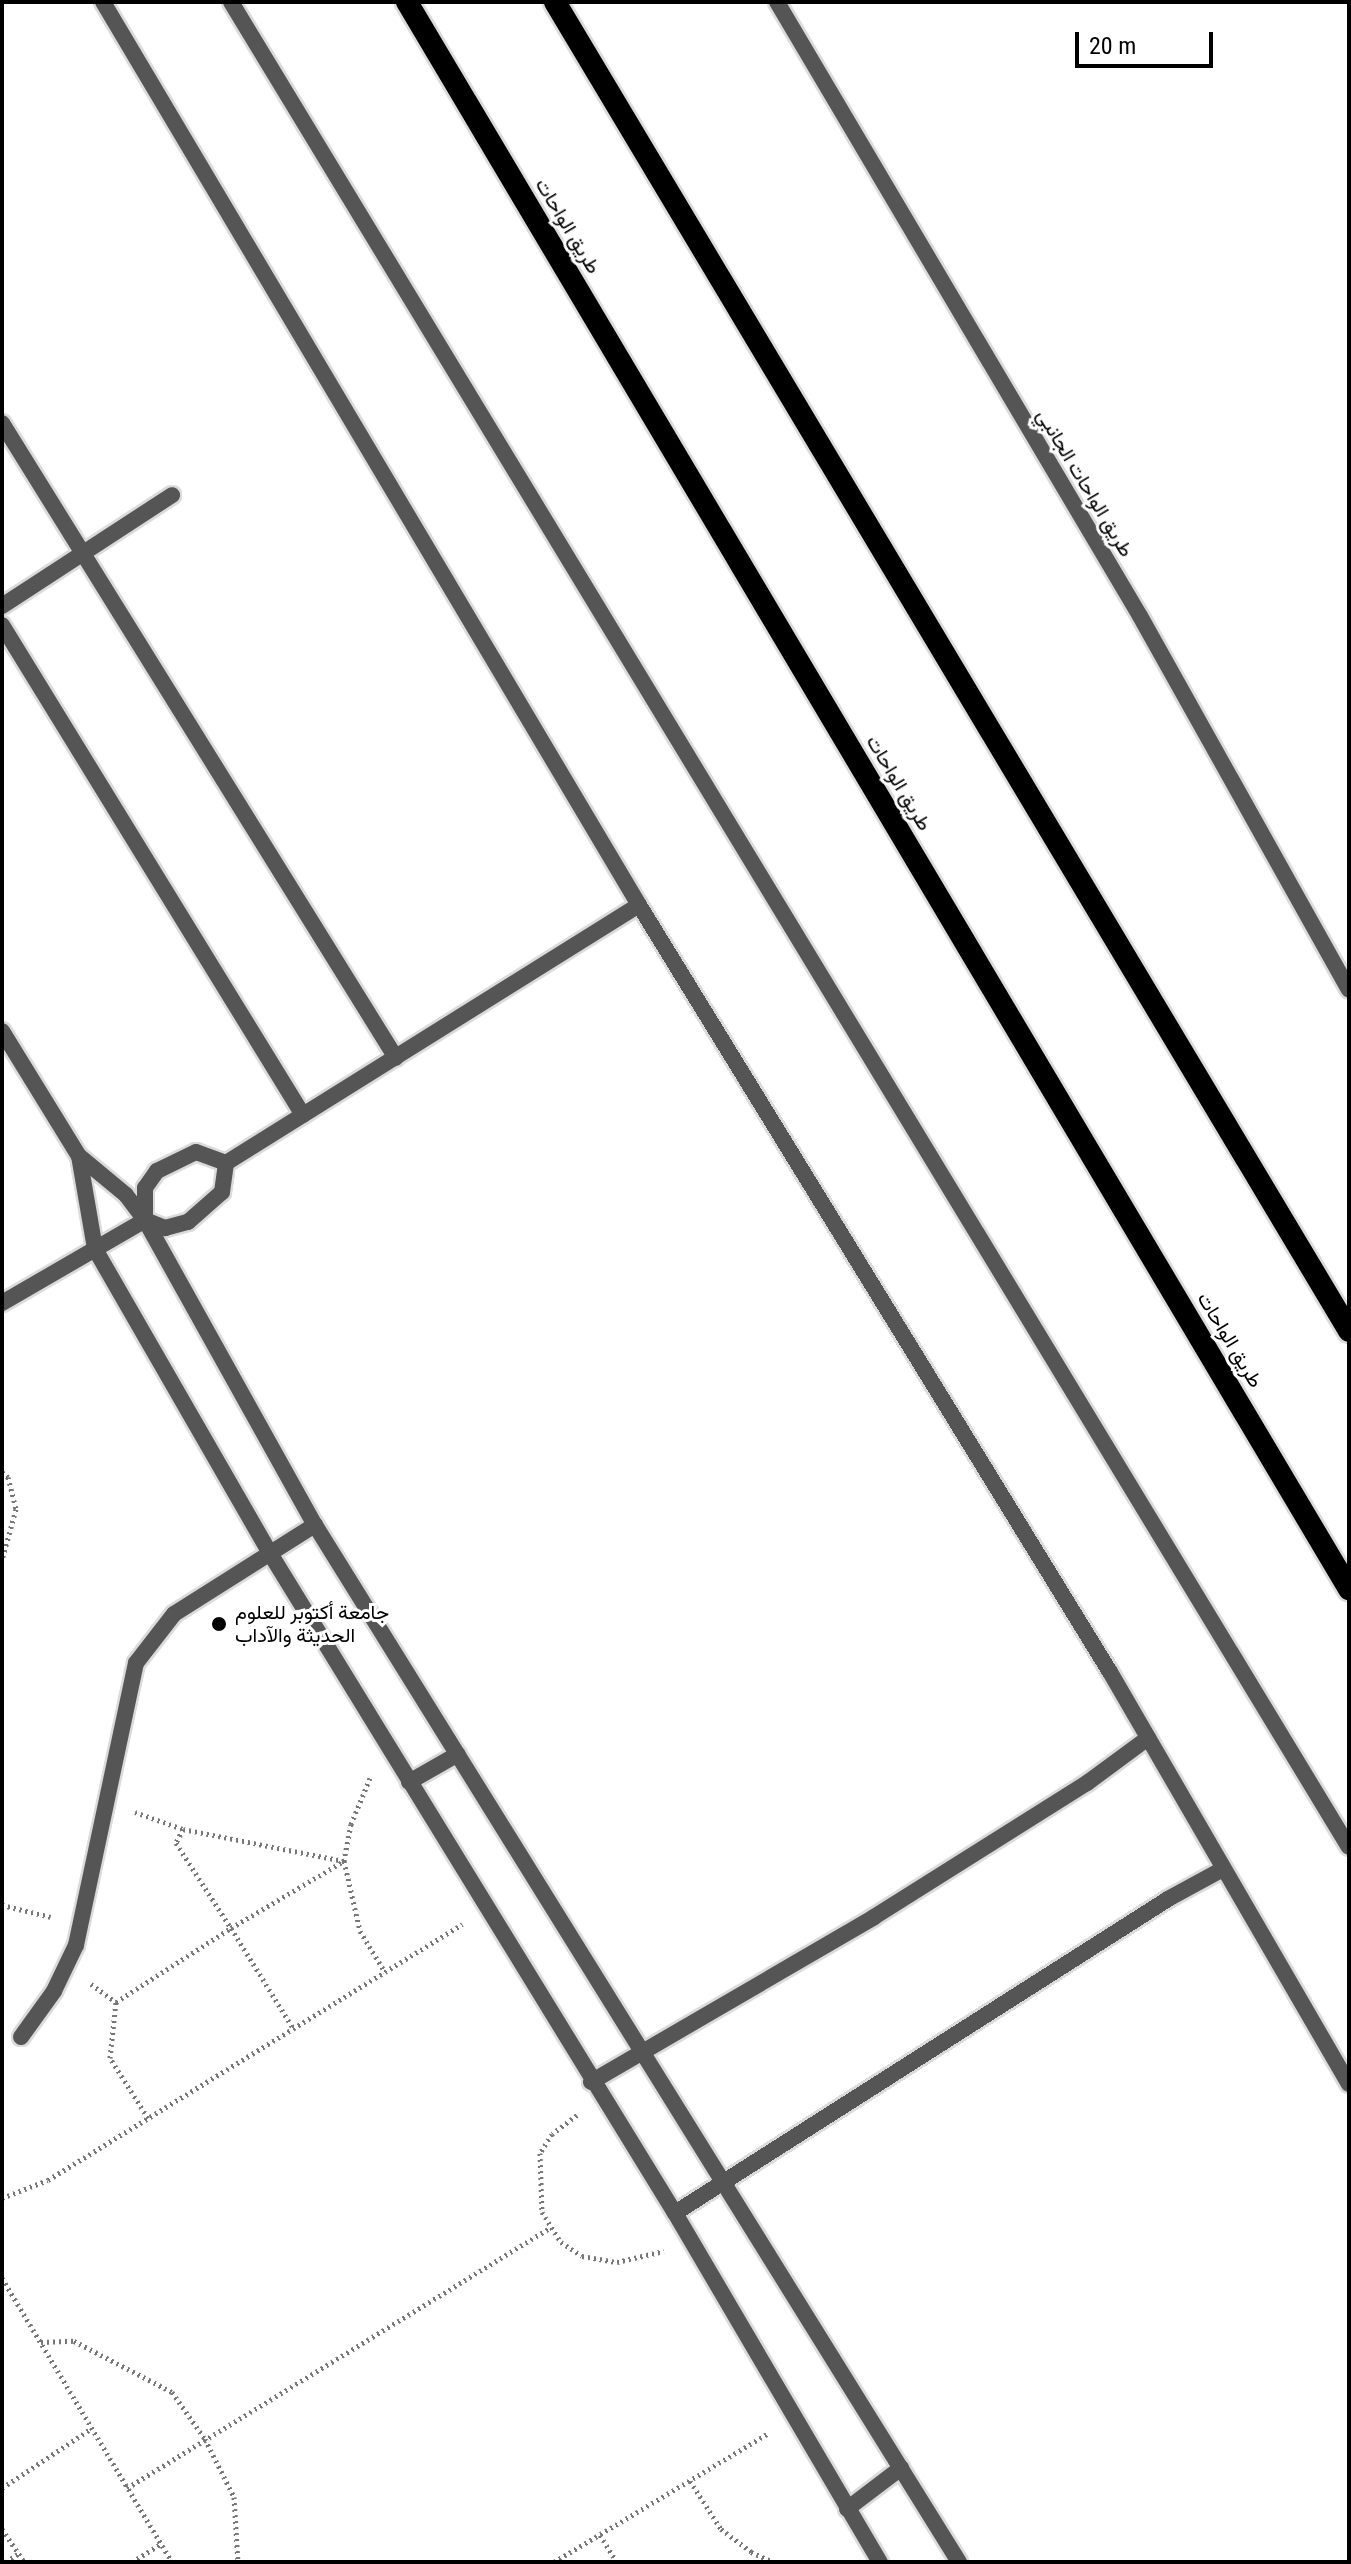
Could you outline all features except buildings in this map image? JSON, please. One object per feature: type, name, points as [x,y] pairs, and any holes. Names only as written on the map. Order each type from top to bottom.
[{"type":"highway","name":"طريق الواحات","points":[[407,2],[1349,1589]]},
{"type":"highway","points":[[555,2],[1349,1331]]},
{"type":"street","points":[[103,2],[639,905],[1148,1738],[1349,2084]]},
{"type":"street","points":[[231,2],[1349,1847]]},
{"type":"street","name":"طريق الواحات الجانبي","points":[[777,2],[1140,616],[1349,990]]},
{"type":"street","points":[[2,423],[396,1058]]},
{"type":"street","points":[[2,606],[172,495]]},
{"type":"street","points":[[2,625],[303,1115]]},
{"type":"street","points":[[226,1163],[639,905]]},
{"type":"street","points":[[2,1031],[79,1156],[126,1195],[145,1220],[315,1525],[959,2562]]},
{"type":"street","points":[[145,1220],[145,1188],[157,1171],[196,1152],[226,1163]]},
{"type":"street","points":[[79,1156],[95,1249],[268,1550],[591,2082],[675,2213],[880,2562]]},
{"type":"street","points":[[145,1220],[165,1228],[188,1222],[222,1192],[226,1163]]},
{"type":"street","points":[[2,1303],[145,1220]]},
{"type":"street","points":[[21,2037],[54,1991],[81,1925],[136,1663],[153,1636],[174,1614],[268,1550],[315,1525]]},
{"type":"street","points":[[591,2082],[964,1861],[1148,1738]]},
{"type":"street","points":[[409,1782],[458,1754]]},
{"type":"street","points":[[675,2213],[1168,1899],[1223,1869]]},
{"type":"street","points":[[847,2509],[901,2468]]},
{"type":"path","points":[[2,1472],[16,1509],[2,1560]]},
{"type":"path","points":[[385,1972],[360,1931],[344,1861],[351,1824],[371,1776],[394,1758]]},
{"type":"path","points":[[107,1802],[183,1829],[344,1861]]},
{"type":"path","points":[[183,1829],[176,1843],[293,2028]]},
{"type":"path","points":[[148,2118],[110,2058],[116,2002],[231,1928],[344,1861]]},
{"type":"path","points":[[2,1905],[81,1925]]},
{"type":"path","points":[[2,2198],[48,2180],[486,1909]]},
{"type":"path","points":[[603,2099],[552,2134],[540,2153],[539,2197],[551,2227],[582,2256],[617,2262],[691,2241]]},
{"type":"path","points":[[127,2488],[551,2227]]},
{"type":"path","points":[[2,2278],[172,2562]]},
{"type":"path","points":[[41,2342],[74,2341],[128,2364],[172,2392],[205,2439],[234,2497],[238,2562]]},
{"type":"path","points":[[554,2562],[794,2418]]},
{"type":"path","points":[[2,2488],[92,2428]]},
{"type":"path","points":[[690,2481],[721,2529],[773,2562]]},
{"type":"path","points":[[2,2529],[24,2562]]},
{"type":"path","points":[[600,2535],[617,2562]]},
{"type":"path","points":[[132,2562],[161,2544]]},
{"type":"path","points":[[6,2562],[18,2554]]},
{"type":"place","name":"جامعة أكتوبر للعلوم الحديثة والآداب","points":[[219,1624]]}]
